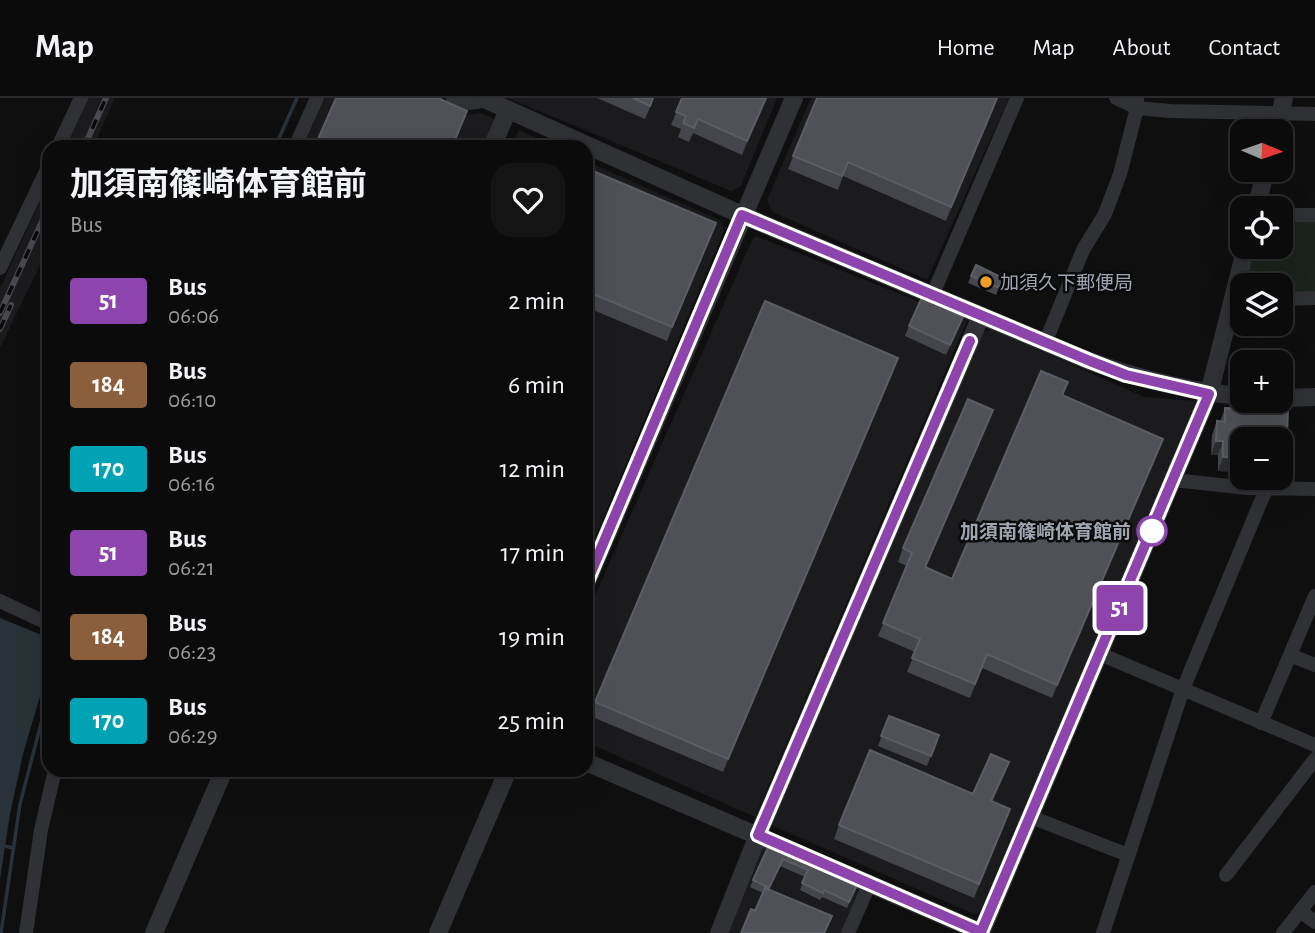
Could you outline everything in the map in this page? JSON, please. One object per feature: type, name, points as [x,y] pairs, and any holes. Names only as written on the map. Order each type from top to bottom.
[{"type":"street","points":[[61,140],[81,98]]},
{"type":"street","points":[[298,140],[317,98]]},
{"type":"street","points":[[453,98],[473,104],[480,98],[575,140]]},
{"type":"street","points":[[593,567],[794,98]]},
{"type":"street","points":[[932,296],[1017,98]]},
{"type":"street","points":[[1116,98],[1137,103],[1280,115],[1315,114]]},
{"type":"street","points":[[1045,343],[1083,250],[1105,214],[1120,174],[1137,103]]},
{"type":"street","points":[[495,140],[508,110]]},
{"type":"street","points":[[593,148],[932,296],[1126,375],[1209,394],[1230,395]]},
{"type":"street","points":[[0,266],[42,179]]},
{"type":"street","points":[[1293,215],[1315,215]]},
{"type":"street","points":[[1293,299],[1315,298]]},
{"type":"street","points":[[719,933],[758,835],[981,316]]},
{"type":"street","points":[[593,765],[982,933],[1174,480],[1209,394],[1230,327]]},
{"type":"street","points":[[1293,398],[1315,397]]},
{"type":"street","points":[[1174,480],[1230,485]]},
{"type":"street","points":[[1293,489],[1315,489]]},
{"type":"street","points":[[1103,933],[1183,689],[1266,490]]},
{"type":"street","points":[[1261,723],[1315,596]]},
{"type":"street","points":[[0,601],[42,621]]},
{"type":"street","points":[[1100,654],[1315,745]]},
{"type":"street","points":[[1290,655],[1315,665]]},
{"type":"street","points":[[1226,876],[1315,759]]},
{"type":"street","points":[[26,933],[41,831],[53,777]]},
{"type":"street","points":[[154,933],[221,777]]},
{"type":"street","points":[[438,933],[505,777]]},
{"type":"street","points":[[1031,817],[1128,855]]},
{"type":"street","points":[[849,933],[870,883]]},
{"type":"street","points":[[1283,933],[1315,892]]},
{"type":"street","points":[[1300,911],[1315,922]]},
{"type":"shaded area","points":[[88,98],[115,98],[96,140],[68,140]]},
{"type":"shaded area","points":[[325,98],[420,98],[466,115],[480,113],[495,119],[488,140],[306,140]]},
{"type":"shaded area","points":[[508,98],[777,98],[741,186],[731,191]]},
{"type":"shaded area","points":[[811,98],[1009,98],[927,280],[773,212],[767,200]]},
{"type":"shaded area","points":[[519,130],[541,140],[514,140]]},
{"type":"shaded area","points":[[593,164],[721,221],[724,231],[593,542]]},
{"type":"shaded area","points":[[42,197],[42,261],[0,348],[0,288]]},
{"type":"shaded area","points":[[1315,221],[1315,293],[1293,294],[1293,273],[1247,273],[1250,259],[1293,259],[1293,222]]},
{"type":"shaded area","points":[[756,236],[967,321],[755,817],[593,745],[593,600]]},
{"type":"shaded area","points":[[992,329],[1144,397],[1196,401],[982,912],[974,914],[771,825],[982,333]]},
{"type":"shaded area","points":[[0,618],[42,635],[42,690],[23,754],[0,879]]},
{"type":"shaded area","points":[[764,839],[864,883],[841,933],[726,933]]},
{"type":"building","points":[[336,98],[438,98],[467,111],[455,140],[318,139]]},
{"type":"building","points":[[633,98],[653,98],[650,106]]},
{"type":"building","points":[[682,98],[766,98],[747,141],[698,119],[694,128],[683,123],[686,116],[676,112]]},
{"type":"building","points":[[817,98],[997,98],[951,207],[848,162],[842,176],[793,156]]},
{"type":"building","points":[[593,171],[716,223],[672,327],[593,294]]},
{"type":"building","points":[[976,265],[1003,278],[999,288],[971,276]]},
{"type":"building","points":[[922,297],[963,317],[950,345],[909,326]]},
{"type":"building","points":[[765,301],[898,358],[728,759],[595,702]]},
{"type":"building","points":[[1041,371],[1068,382],[1062,395],[1163,439],[1057,685],[987,654],[975,684],[912,658],[920,639],[883,623],[912,553],[903,548],[968,399],[993,410],[925,567],[952,579]]},
{"type":"building","points":[[1225,408],[1230,408],[1230,413],[1288,413],[1287,427],[1230,427],[1230,457],[1223,457],[1223,441],[1216,441],[1217,421],[1225,422]]},
{"type":"building","points":[[889,716],[939,735],[931,756],[881,736]]},
{"type":"building","points":[[870,750],[973,794],[991,754],[1009,762],[991,801],[1010,809],[979,884],[839,825]]},
{"type":"building","points":[[769,845],[858,883],[849,902],[802,883],[808,870],[783,859],[769,888],[753,880]]},
{"type":"building","points":[[765,888],[832,916],[824,933],[741,933],[751,909],[755,911]]},
{"type":"waterway","points":[[278,140],[297,98]]},
{"type":"waterway","points":[[1,933],[20,804],[42,720]]},
{"type":"waterway","points":[[0,845],[13,848]]},
{"type":"railway","points":[[87,140],[106,98]]},
{"type":"railway","points":[[0,313],[42,221]]},
{"type":"railway","points":[[0,329],[11,305]]},
{"type":"bus line","name":"51","points":[[593,567],[742,215],[1126,375],[1209,394],[981,932],[758,835],[970,341]]},
{"type":"place","name":"加須久下郵便局","points":[[986,282]]},
{"type":"place","name":"加須南篠崎体育館前","points":[[1152,531]]}]
